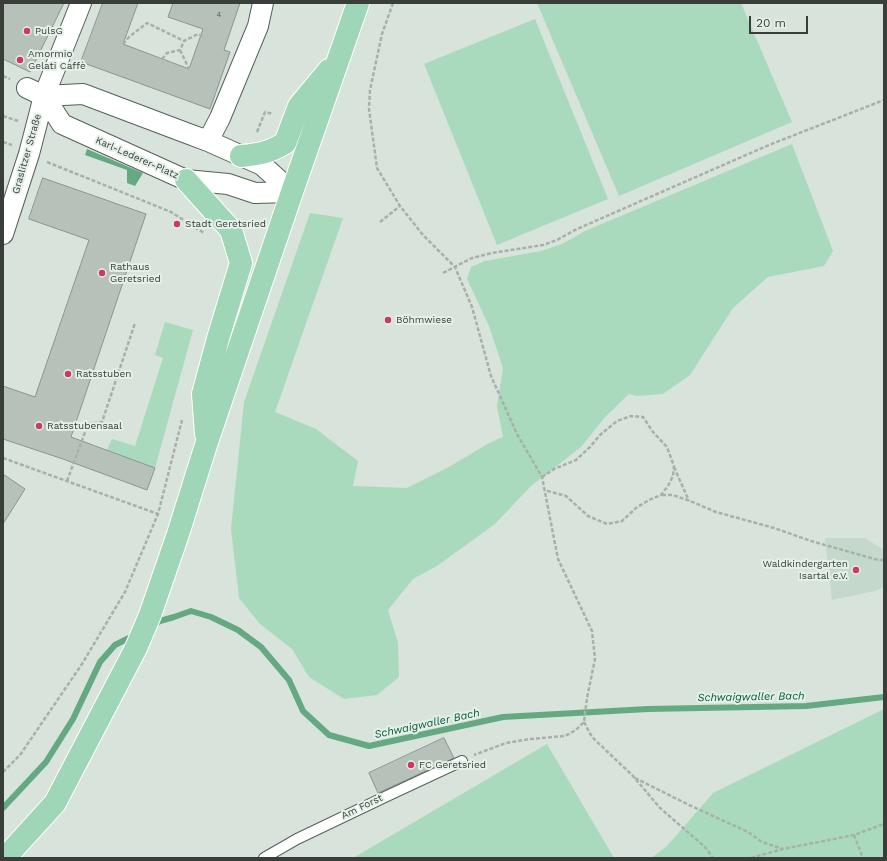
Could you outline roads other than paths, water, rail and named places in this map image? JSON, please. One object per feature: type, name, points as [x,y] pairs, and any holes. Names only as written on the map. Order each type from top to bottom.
[{"type":"main road","points":[[5,858],[55,803],[136,648],[150,615],[178,534],[206,445],[358,3]]},
{"type":"main road","points":[[241,156],[261,154],[285,143],[299,106],[339,59]]},
{"type":"main road","points":[[186,180],[231,230],[241,264],[219,335],[204,394],[206,445]]},
{"type":"street","name":"Graslitzer Straße","points":[[3,234],[29,154],[35,92],[81,3]]},
{"type":"street","points":[[208,141],[220,118],[258,26],[263,3]]},
{"type":"street","points":[[35,92],[83,94],[208,141],[262,165],[292,192]]},
{"type":"street","name":"Karl-Lederer-Platz","points":[[35,92],[62,124],[186,180],[228,184],[255,193],[292,192]]},
{"type":"lane","name":"Am Forst","points":[[264,858],[304,835],[462,761]]},
{"type":"waterway","name":"Schwaigwaller Bach","points":[[152,626],[160,621],[191,611],[211,617],[238,630],[261,647],[289,680],[303,711],[329,735],[369,746],[503,717],[648,709],[806,706],[884,697]]},
{"type":"waterway","name":"Schwaigwaller Bach","points":[[3,808],[46,762],[73,719],[100,662],[115,645],[135,635]]},
{"type":"place","name":"PulsG","points":[[27,31]]},
{"type":"place","name":"Amormio Gelati Caffè","points":[[20,60]]},
{"type":"place","name":"Stadt Geretsried","points":[[177,224]]},
{"type":"place","name":"Rathaus Geretsried","points":[[102,273]]},
{"type":"place","name":"Böhmwiese","points":[[388,320]]},
{"type":"place","name":"Ratsstuben","points":[[68,374]]},
{"type":"place","name":"Ratsstubensaal","points":[[39,426]]},
{"type":"place","name":"Waldkindergarten Isartal e.V.","points":[[856,570]]},
{"type":"place","name":"FC Geretsried","points":[[411,765]]}]
